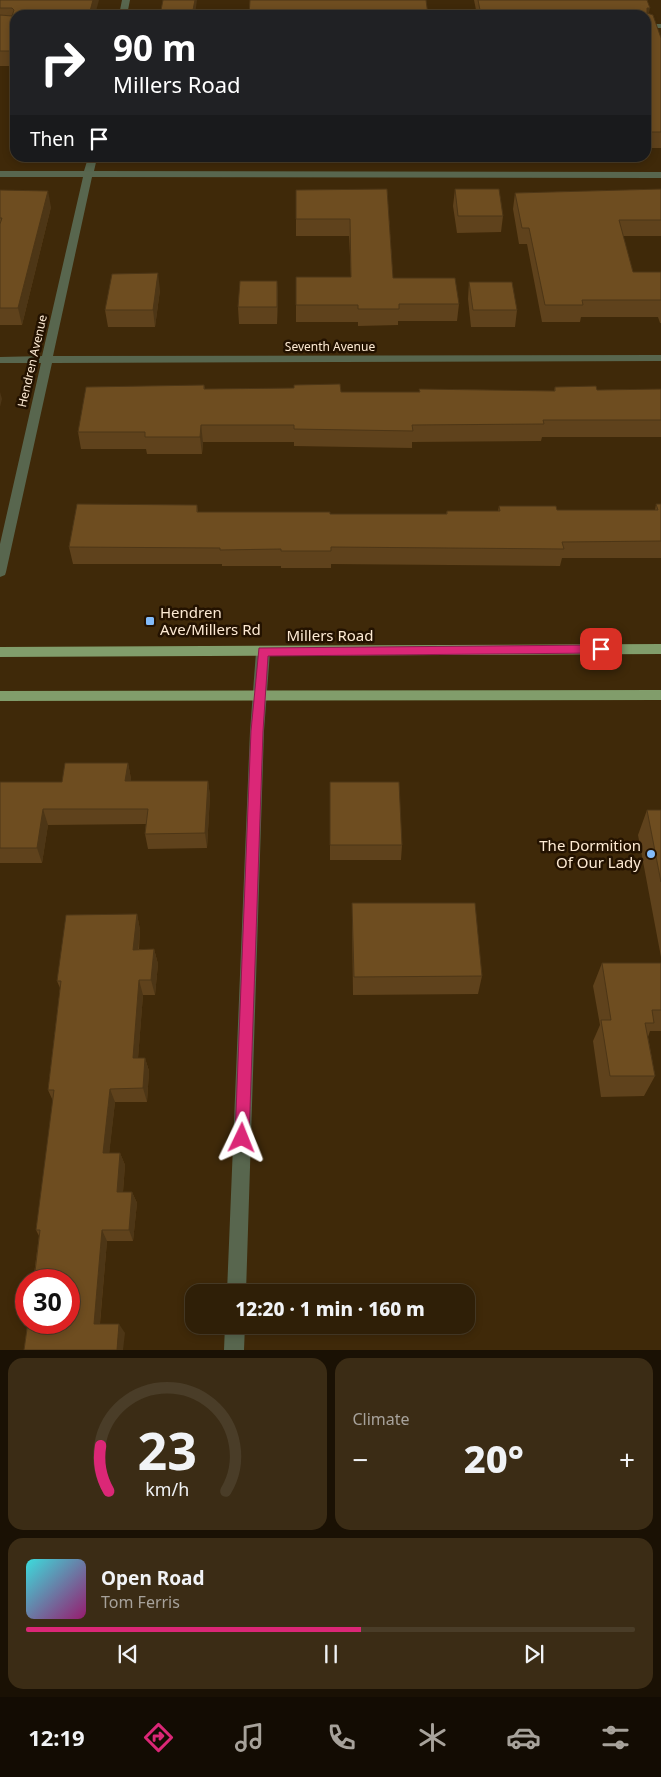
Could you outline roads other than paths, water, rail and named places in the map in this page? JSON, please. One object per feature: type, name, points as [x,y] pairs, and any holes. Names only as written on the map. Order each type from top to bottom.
[{"type":"main road","name":"Millers Road","points":[[0,652],[661,649]]},
{"type":"main road","points":[[0,696],[661,695]]},
{"type":"street","name":"Hendren Avenue","points":[[0,572],[91,162]]},
{"type":"street","points":[[0,174],[661,175]]},
{"type":"street","name":"Seventh Avenue","points":[[0,360],[661,358]]},
{"type":"street","points":[[236,1284],[259,697],[263,652]]},
{"type":"street","points":[[234,1350],[235,1334]]},
{"type":"place","name":"Hendren Ave/Millers Rd","points":[[150,621]]},
{"type":"place","name":"The Dormition Of Our Lady","points":[[651,854]]}]
